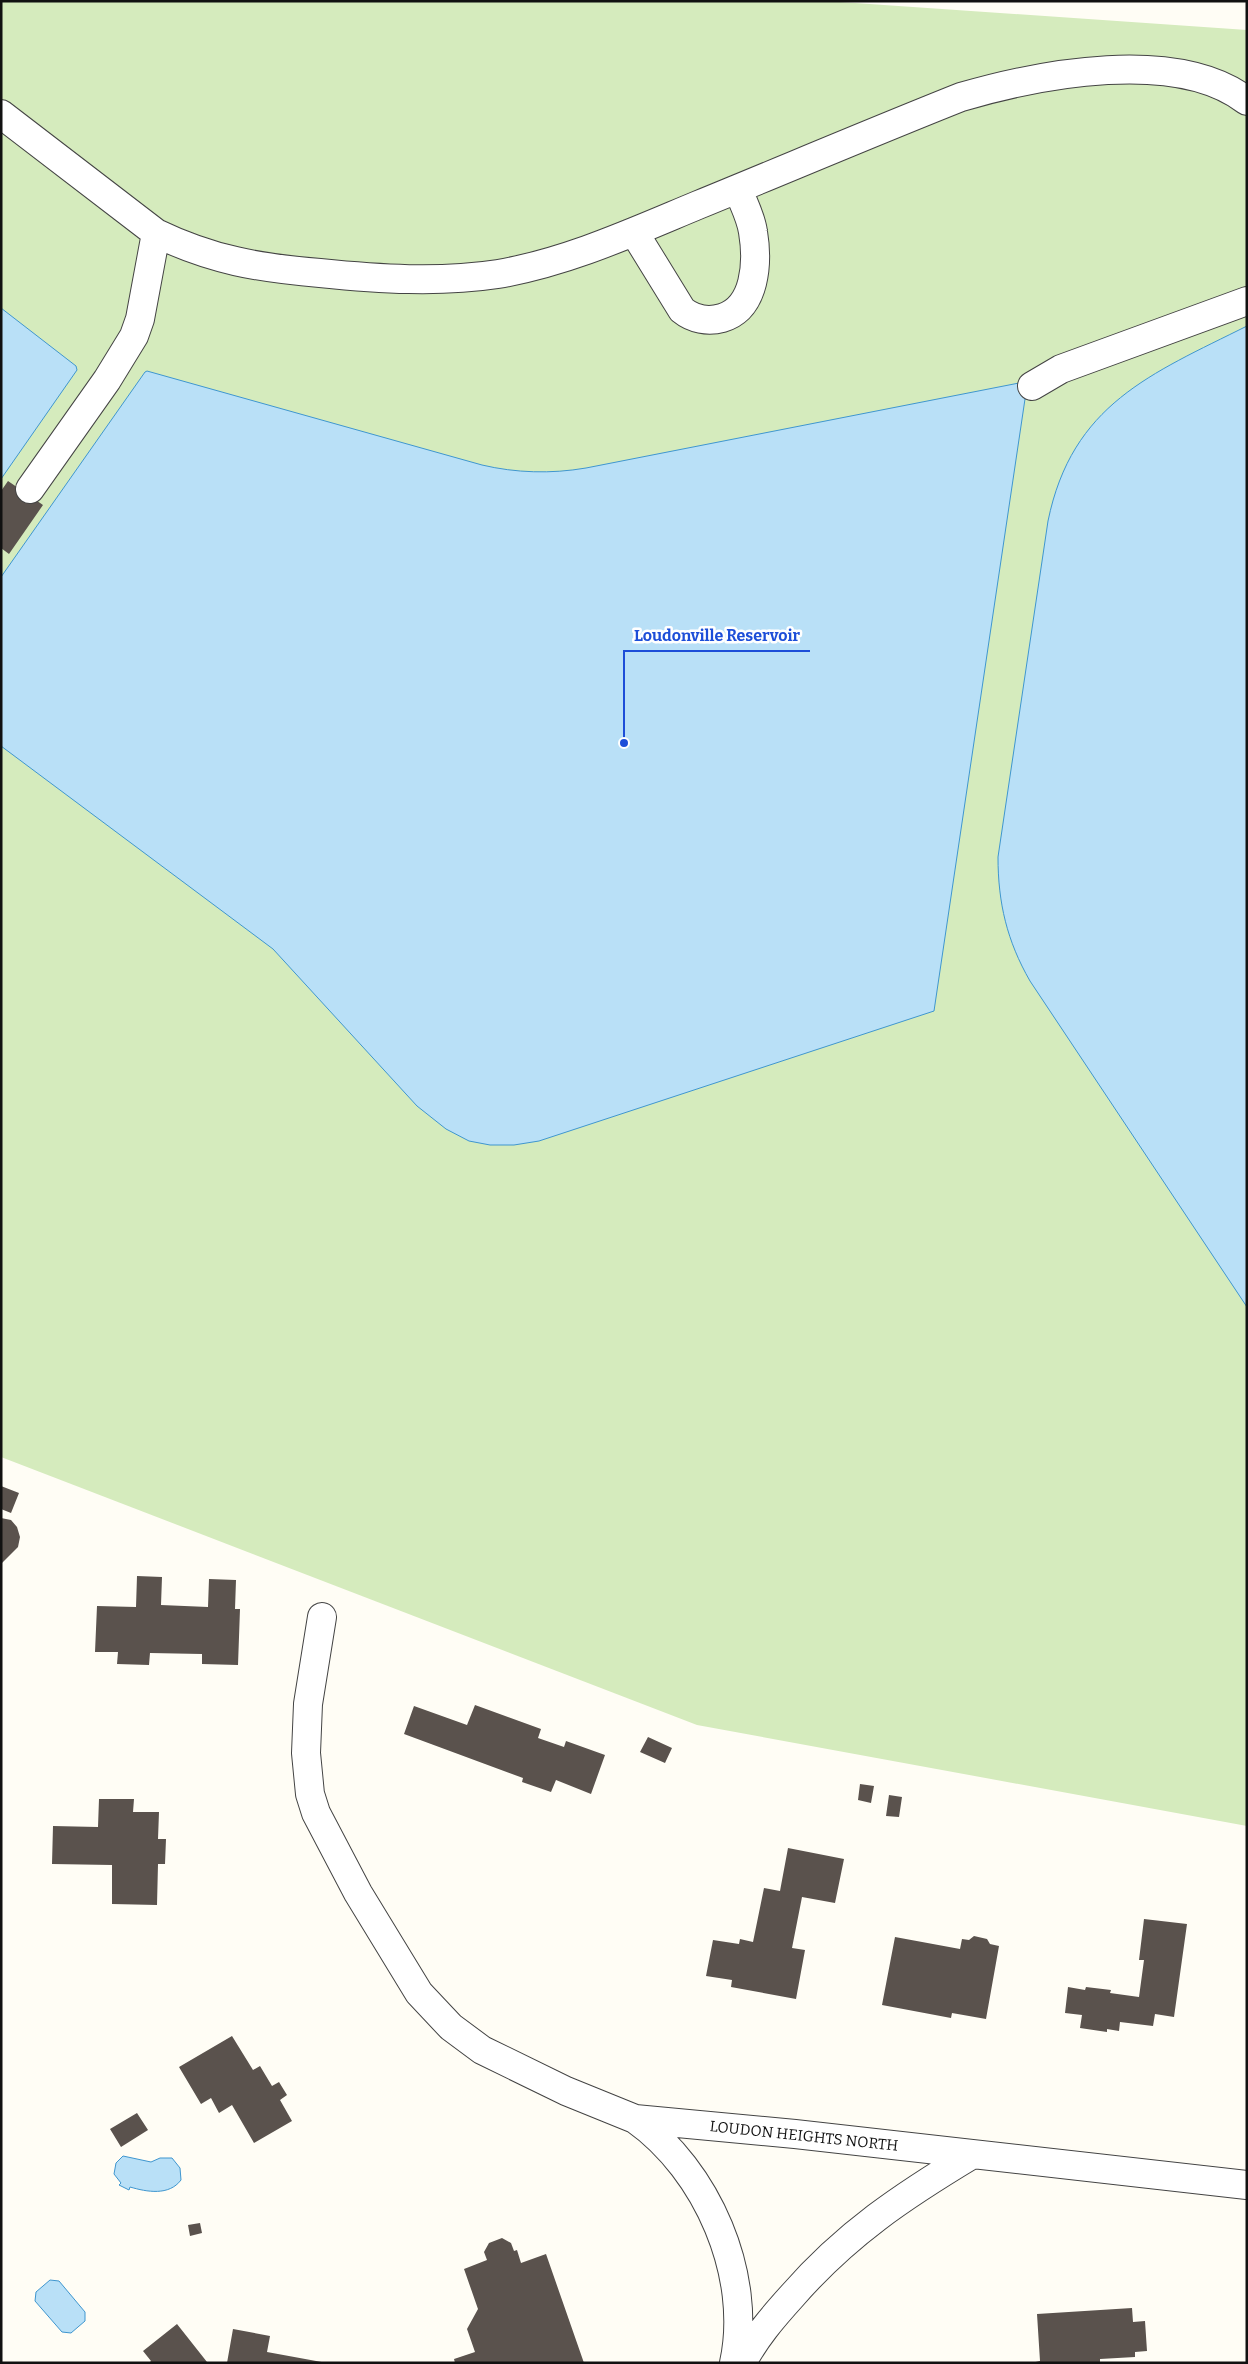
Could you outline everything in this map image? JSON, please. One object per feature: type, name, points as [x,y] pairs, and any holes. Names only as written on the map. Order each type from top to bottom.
[{"type":"street","points":[[1,114],[156,233],[181,245],[223,260],[256,266],[369,278],[417,279],[474,277],[522,269],[584,251],[961,97],[1014,82],[1112,70],[1144,70],[1192,76],[1230,89],[1247,101]]},
{"type":"street","points":[[634,232],[682,310],[691,316],[701,319],[717,320],[729,316],[739,308],[748,293],[754,264],[753,231],[738,189]]},
{"type":"street","points":[[30,489],[107,380],[134,336],[140,319],[156,233]]},
{"type":"street","points":[[1032,386],[1061,369],[1247,301]]},
{"type":"street","name":"LOUDON HEIGHTS NORTH","points":[[322,1617],[308,1704],[306,1753],[310,1794],[316,1813],[405,1973],[436,2012],[468,2041],[482,2050],[566,2091],[634,2119],[1247,2185]]},
{"type":"street","name":"LOUDON HEIGHTS NORTH","points":[[634,2119],[665,2145],[690,2176],[723,2239],[737,2292],[739,2332],[734,2363]]},
{"type":"street","points":[[742,2363],[772,2318],[816,2268],[856,2232],[912,2190],[973,2154]]},
{"type":"green space","points":[[1,1],[826,1],[1247,30],[1247,1826],[697,1725],[1,1457]]},
{"type":"water","points":[[1,308],[76,366],[77,370],[1,479]]},
{"type":"water","points":[[1247,326],[1247,1307],[1030,981],[1015,951],[1005,921],[998,874],[998,857],[1048,521],[1060,481],[1076,448],[1096,421],[1120,398],[1148,378],[1179,360]]},
{"type":"water","points":[[147,371],[482,465],[534,472],[586,468],[1019,383],[1033,394],[1025,399],[934,1011],[539,1141],[514,1145],[490,1145],[469,1141],[446,1129],[417,1106],[273,949],[1,746],[1,577]]},
{"type":"water","points":[[123,2156],[151,2162],[160,2158],[172,2158],[180,2168],[181,2180],[170,2189],[164,2191],[150,2191],[130,2187],[129,2190],[119,2185],[121,2183],[114,2174],[116,2163]]},
{"type":"water","points":[[50,2280],[59,2281],[85,2312],[85,2321],[71,2333],[62,2332],[35,2301],[36,2292]]},
{"type":"building","points":[[8,481],[43,505],[9,554],[1,548],[1,491]]},
{"type":"building","points":[[1,1486],[19,1493],[11,1513],[1,1509]]},
{"type":"building","points":[[1,1518],[11,1520],[17,1527],[20,1537],[18,1547],[1,1564]]},
{"type":"building","points":[[137,1576],[162,1577],[161,1605],[208,1607],[209,1579],[236,1580],[235,1609],[240,1609],[238,1665],[202,1664],[202,1654],[150,1653],[149,1665],[117,1664],[118,1652],[95,1652],[97,1606],[136,1607]]},
{"type":"building","points":[[475,1705],[541,1729],[538,1738],[564,1747],[566,1741],[605,1755],[591,1794],[556,1780],[551,1792],[522,1782],[523,1778],[404,1734],[414,1706],[467,1725]]},
{"type":"building","points":[[648,1737],[672,1748],[665,1763],[640,1752]]},
{"type":"building","points":[[860,1784],[874,1786],[871,1803],[858,1800]]},
{"type":"building","points":[[889,1795],[902,1797],[899,1817],[886,1816]]},
{"type":"building","points":[[99,1799],[134,1799],[133,1812],[159,1812],[158,1839],[166,1839],[165,1864],[158,1864],[157,1905],[112,1904],[112,1865],[52,1864],[53,1826],[98,1827]]},
{"type":"building","points":[[788,1848],[844,1859],[835,1903],[802,1897],[792,1948],[805,1950],[796,1999],[731,1987],[732,1980],[706,1976],[713,1940],[739,1944],[740,1939],[753,1942],[764,1888],[780,1891]]},
{"type":"building","points":[[1144,1919],[1187,1924],[1174,2017],[1155,2014],[1153,2026],[1120,2022],[1119,2031],[1107,2029],[1107,2032],[1080,2028],[1082,2015],[1065,2013],[1068,1987],[1085,1990],[1086,1987],[1111,1990],[1110,1993],[1139,1997],[1144,1960],[1139,1960]]},
{"type":"building","points":[[974,1936],[987,1939],[990,1944],[999,1946],[986,2019],[952,2013],[951,2018],[882,2005],[895,1937],[960,1949],[962,1939],[969,1940]]},
{"type":"building","points":[[232,2036],[253,2070],[260,2066],[272,2086],[279,2082],[287,2095],[280,2100],[292,2121],[254,2143],[232,2105],[219,2113],[211,2098],[201,2104],[179,2067]]},
{"type":"building","points":[[137,2113],[148,2130],[121,2147],[110,2129]]},
{"type":"building","points":[[200,2223],[202,2233],[190,2236],[188,2225]]},
{"type":"building","points":[[502,2238],[511,2243],[514,2251],[517,2250],[521,2263],[546,2254],[584,2363],[455,2363],[454,2359],[475,2352],[467,2329],[478,2309],[464,2269],[487,2260],[484,2252],[489,2243]]},
{"type":"building","points":[[1132,2308],[1133,2322],[1145,2321],[1147,2351],[1135,2352],[1135,2357],[1100,2359],[1100,2363],[1031,2363],[1040,2361],[1037,2314]]},
{"type":"building","points":[[177,2324],[207,2362],[149,2363],[151,2361],[143,2351]]},
{"type":"building","points":[[233,2329],[270,2336],[267,2352],[327,2363],[227,2363]]},
{"type":"place","name":"Loudonville Reservoir","points":[[624,743]]}]
